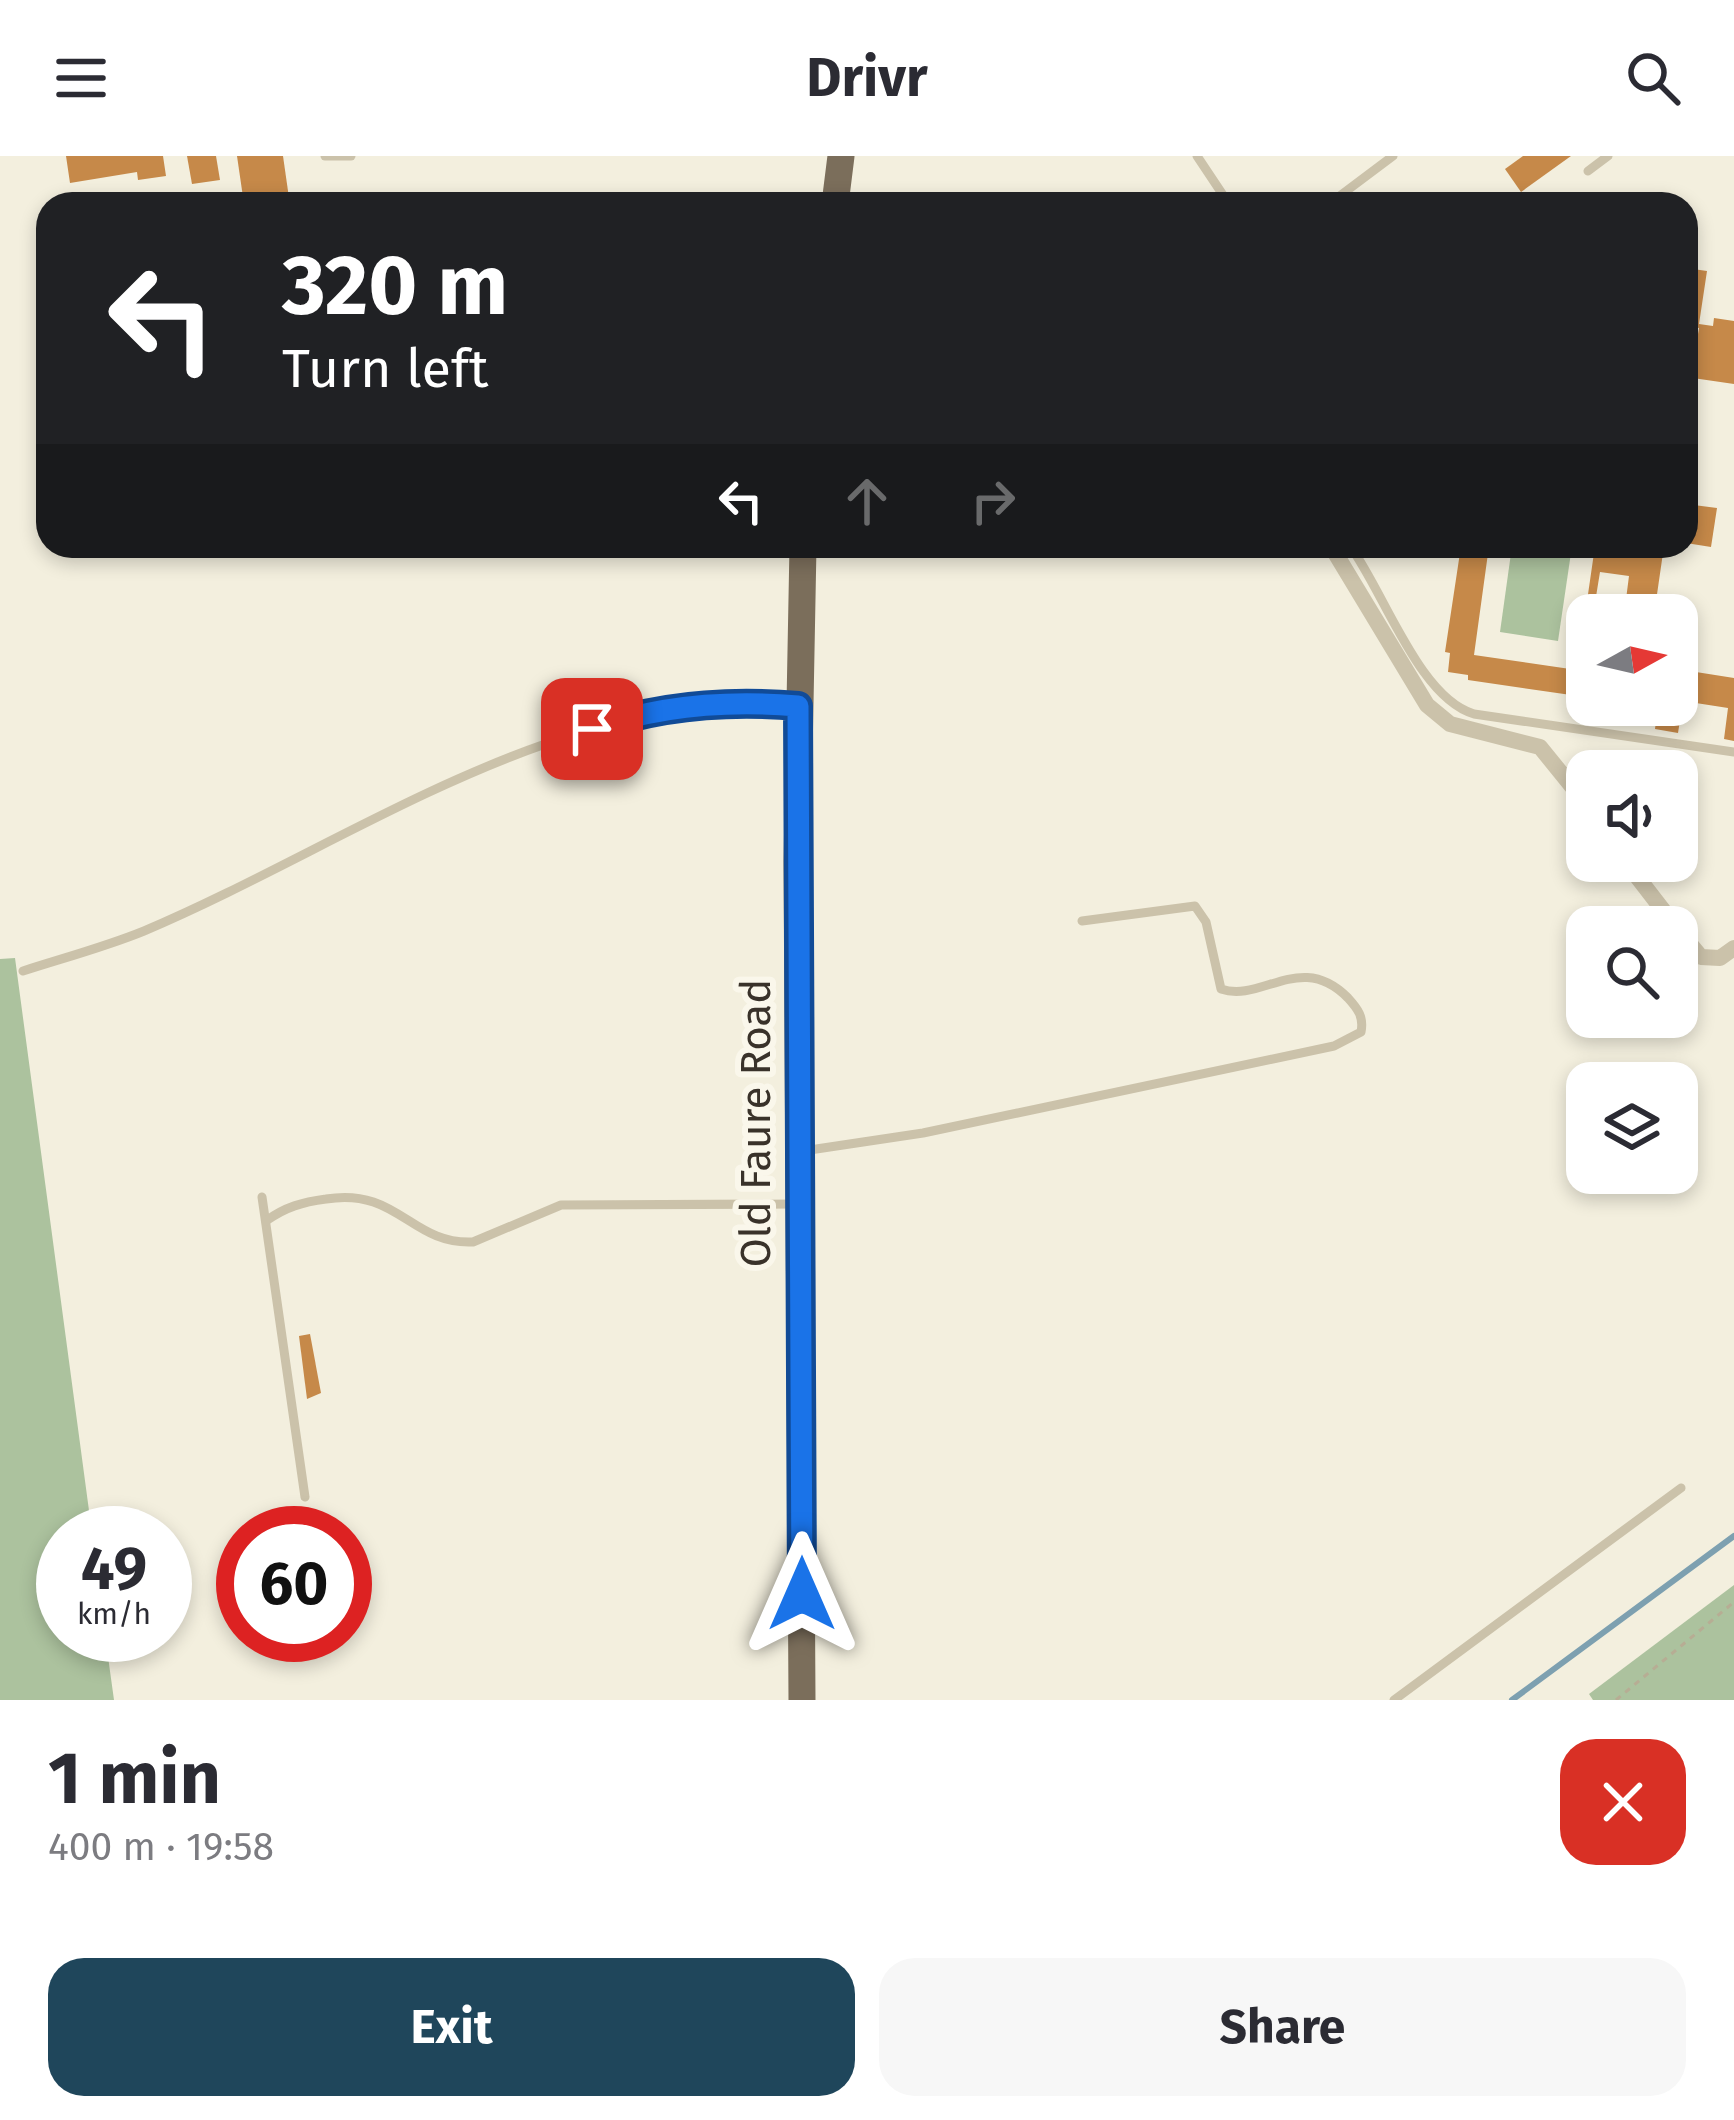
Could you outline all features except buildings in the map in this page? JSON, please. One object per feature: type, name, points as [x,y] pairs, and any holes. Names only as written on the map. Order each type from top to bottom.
[{"type":"main road","points":[[836,192],[841,156]]},
{"type":"main road","name":"Old Faure Road","points":[[802,1700],[798,706],[803,558]]},
{"type":"street","points":[[1338,558],[1426,705],[1450,724],[1540,748],[1566,780]]},
{"type":"street","points":[[1641,882],[1659,906]]},
{"type":"street","points":[[1698,954],[1720,958],[1734,949]]},
{"type":"lane","points":[[325,156],[352,156]]},
{"type":"lane","points":[[1197,156],[1221,192]]},
{"type":"lane","points":[[1345,192],[1393,156]]},
{"type":"lane","points":[[1588,171],[1608,156]]},
{"type":"lane","points":[[1357,558],[1432,686],[1452,706],[1474,714],[1734,752]]},
{"type":"lane","points":[[22,971],[140,932],[388,811],[622,718],[744,702],[798,706]]},
{"type":"lane","points":[[798,1151],[825,1151],[991,1119],[1334,1046],[1361,1033],[1363,1023],[1351,1001],[1310,978],[1281,977],[1241,991],[1221,989],[1206,922],[1195,906],[1082,921]]},
{"type":"lane","points":[[266,1221],[290,1206],[350,1195],[371,1197],[427,1232],[458,1243],[473,1242],[561,1205],[799,1204]]},
{"type":"lane","points":[[262,1197],[305,1497]]},
{"type":"lane","points":[[1394,1700],[1681,1488]]},
{"type":"path","points":[[1616,1700],[1734,1602]]},
{"type":"green space","points":[[1510,558],[1570,558],[1558,641],[1500,632]]},
{"type":"green space","points":[[15,958],[88,1506],[36,1506],[36,1662],[109,1662],[114,1700],[0,1700],[0,959]]},
{"type":"green space","points":[[1734,1585],[1734,1700],[1593,1700],[1589,1694]]},
{"type":"waterway","points":[[1512,1700],[1734,1536]]},
{"type":"route","points":[[592,729],[622,718],[683,707],[744,702],[798,706],[802,1594]]}]
